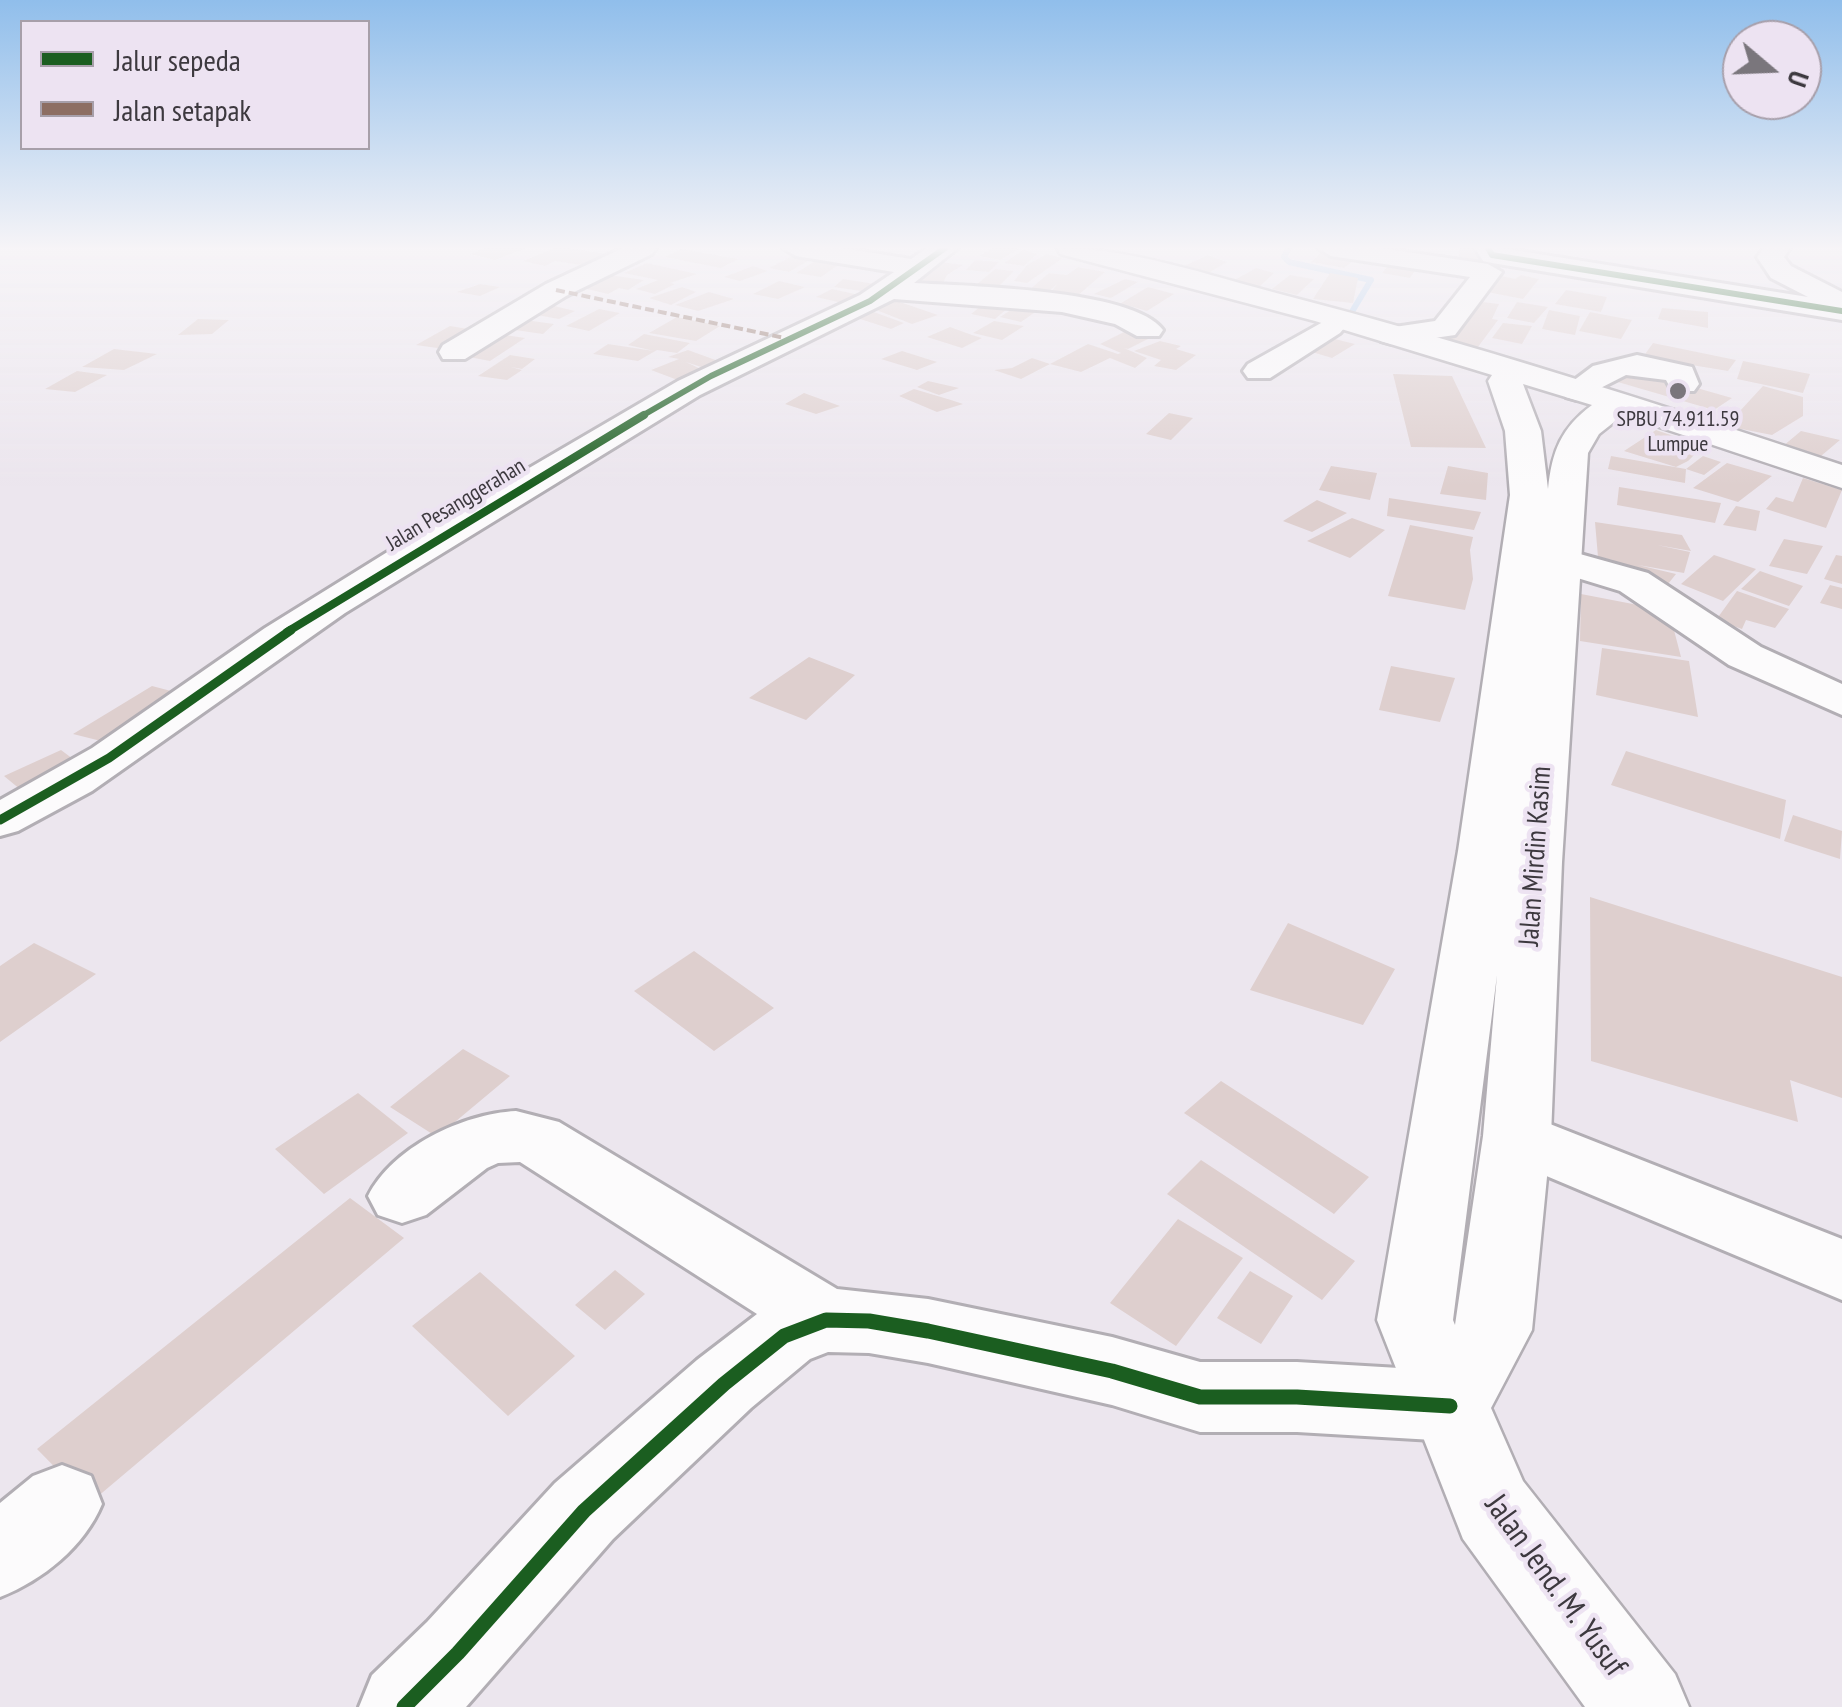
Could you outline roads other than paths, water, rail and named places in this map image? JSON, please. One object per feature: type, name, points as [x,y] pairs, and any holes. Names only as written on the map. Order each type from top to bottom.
[{"type":"highway","points":[[1347,328],[1505,381],[1644,404]]},
{"type":"highway","points":[[1349,328],[1392,335],[1644,404],[1842,476]]},
{"type":"highway","name":"Jalan Mirdin Kasim","points":[[1450,1406],[1494,1330],[1518,1136],[1510,856],[1528,495],[1524,431],[1505,381]]},
{"type":"highway","name":"Jalan Mirdin Kasim","points":[[1415,1320],[1510,856],[1562,561],[1570,453],[1584,428],[1644,404]]},
{"type":"highway","name":"Jalan Jend. M. Yusuf","points":[[1415,1320],[1493,1510],[1642,1707]]},
{"type":"street","points":[[454,352],[494,328]]},
{"type":"street","name":"Jalan Pesanggerahan","points":[[0,820],[90,772],[298,626],[689,388],[801,328]]},
{"type":"street","points":[[1259,372],[1344,328]]},
{"type":"street","points":[[1392,335],[1443,328]]},
{"type":"street","points":[[1562,561],[1634,582],[1745,656],[1842,701]]},
{"type":"street","points":[[402,1196],[477,1141],[493,1135],[524,1137],[826,1320]]},
{"type":"street","points":[[1518,1136],[1842,1270]]},
{"type":"street","points":[[432,1689],[584,1510],[724,1384],[784,1336],[826,1320],[869,1321],[928,1331],[1112,1371],[1200,1398],[1297,1398],[1450,1406]]},
{"type":"street","points":[[0,1556],[62,1504]]},
{"type":"place","name":"SPBU 74.911.59 Lumpue","points":[[1678,391]]}]
